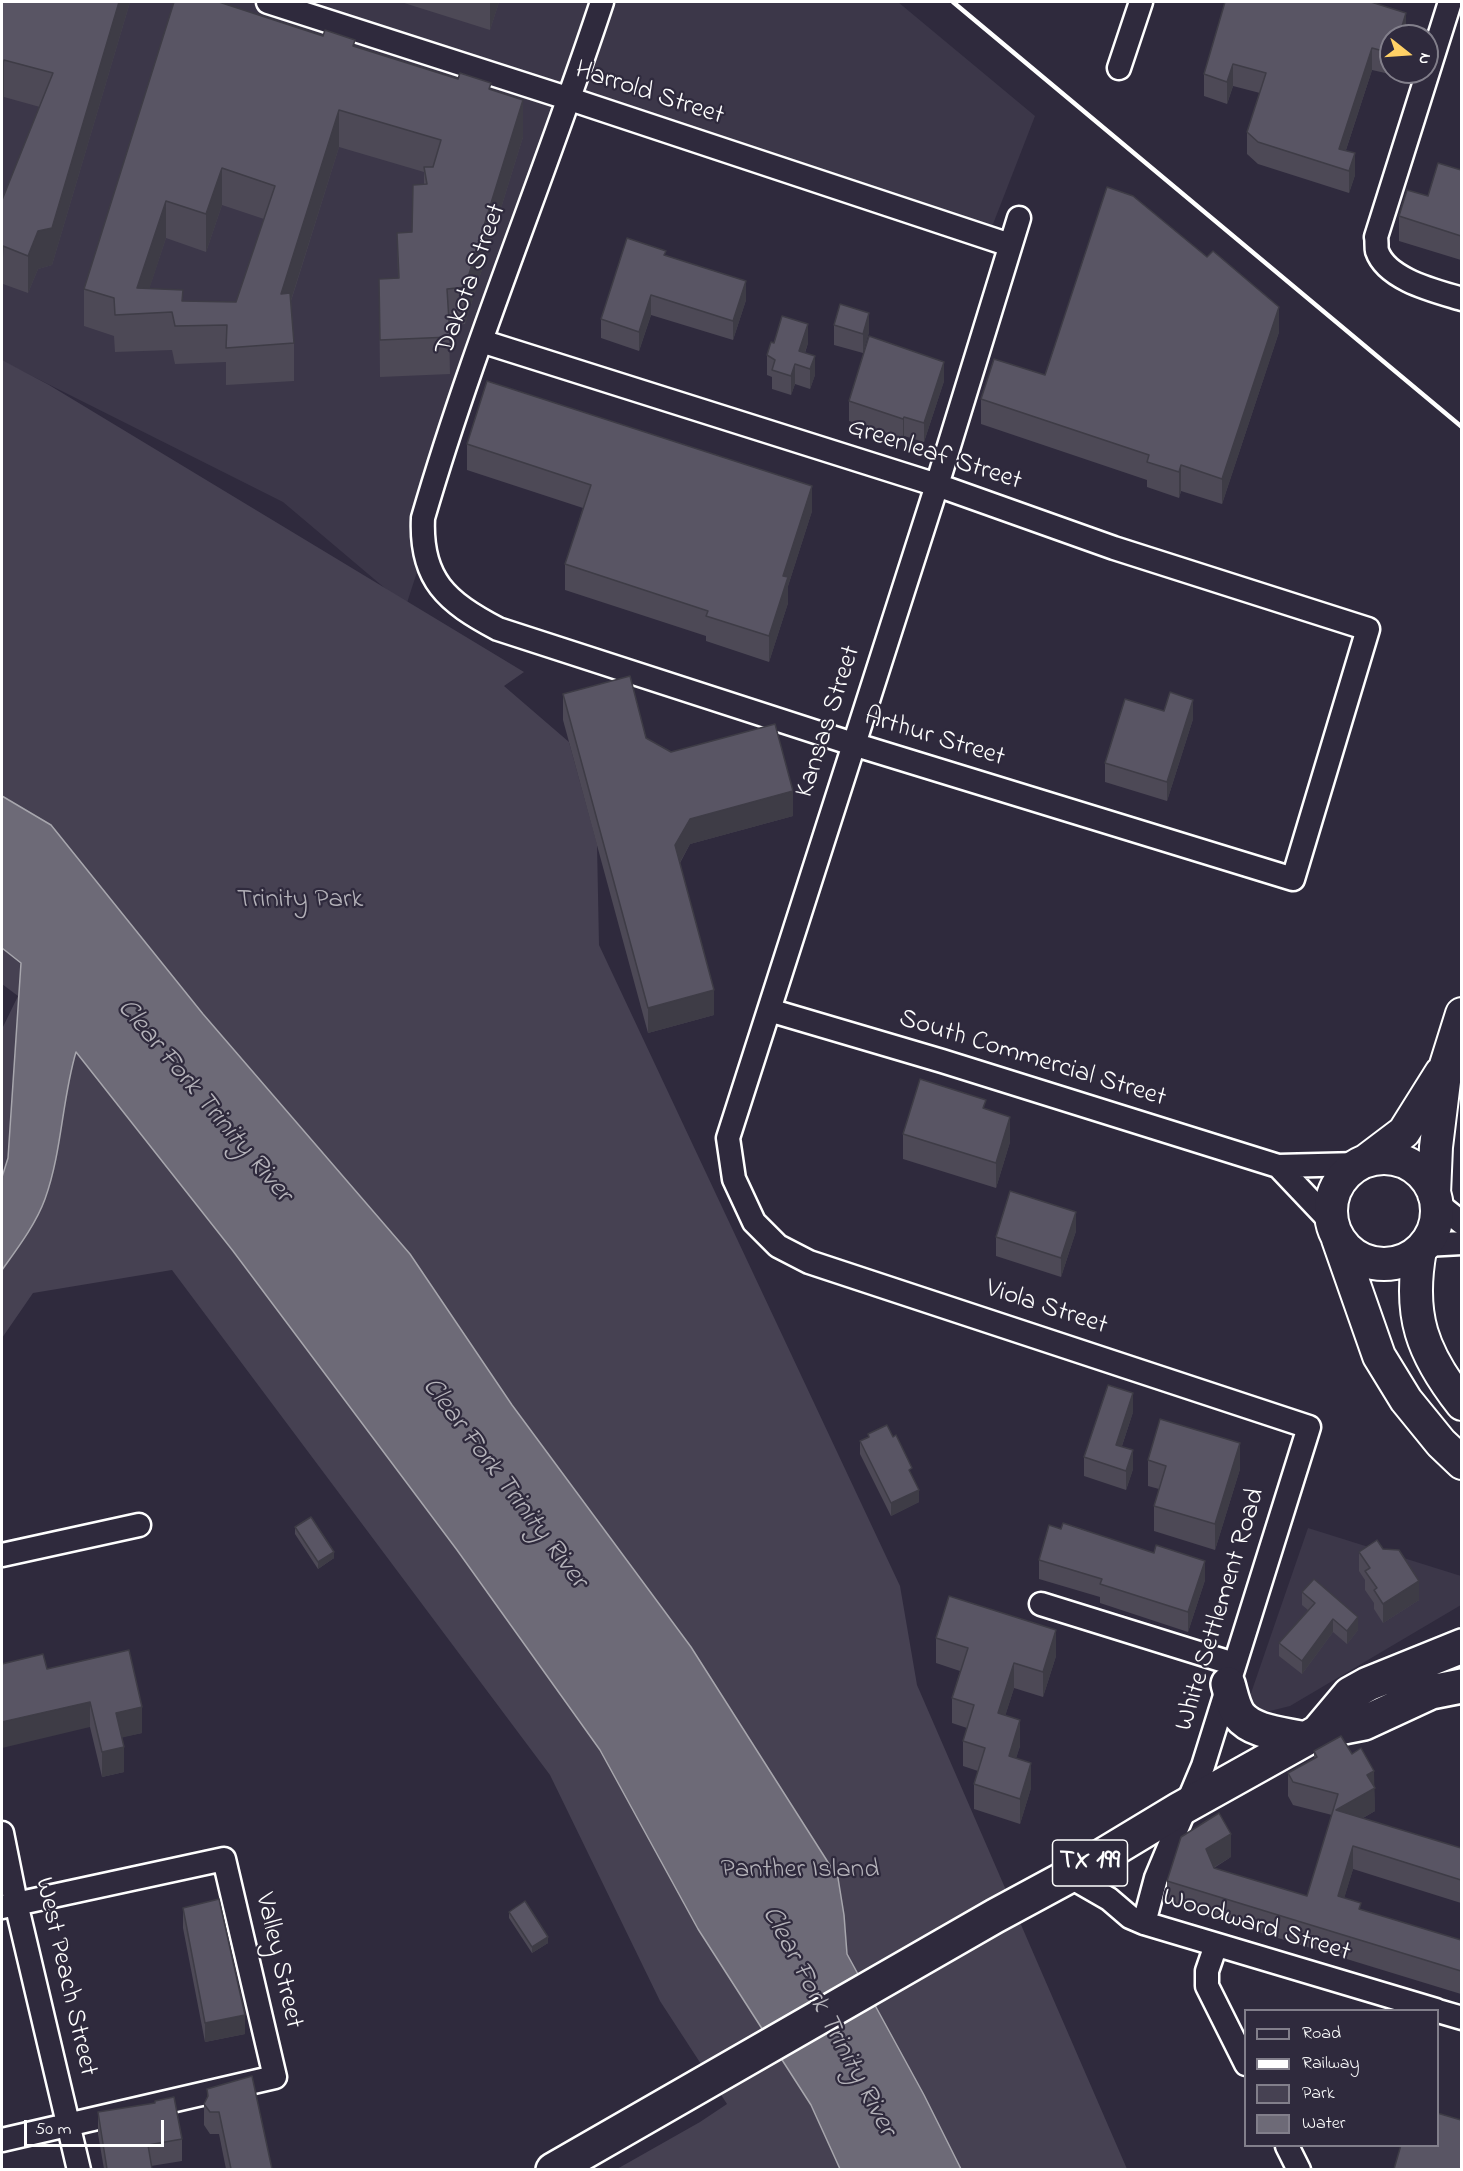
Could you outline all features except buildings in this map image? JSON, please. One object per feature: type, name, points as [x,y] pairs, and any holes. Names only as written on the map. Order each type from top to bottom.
[{"type":"main road","points":[[1335,1231],[1346,1249],[1359,1259],[1376,1264],[1393,1264],[1409,1258],[1422,1248],[1432,1234],[1437,1217],[1436,1147],[1446,1065],[1461,1014]]},
{"type":"main road","points":[[1446,1065],[1404,1132],[1344,1176],[1335,1189],[1331,1204],[1335,1231],[1379,1356],[1406,1400],[1441,1443],[1461,1463]]},
{"type":"main road","points":[[1363,1162],[1379,1158],[1395,1158],[1409,1164],[1422,1173],[1431,1185],[1435,1198]]},
{"type":"main road","points":[[1422,1248],[1415,1292],[1419,1324],[1440,1375],[1461,1404]]},
{"type":"main road","name":"TX 199","points":[[1312,1736],[1350,1694],[1368,1684],[1461,1646]]},
{"type":"main road","points":[[1231,1674],[1234,1706],[1246,1722],[1255,1727],[1312,1736]]},
{"type":"main road","name":"TX 199","points":[[553,2169],[1312,1736],[1364,1723],[1431,1692],[1461,1686]]},
{"type":"street","name":"Harrold Street","points":[[268,2],[1011,245]]},
{"type":"street","name":"Dakota Street","points":[[434,581],[426,560],[422,539],[423,518],[481,341],[570,99],[602,2]]},
{"type":"street","points":[[1119,68],[1141,2]]},
{"type":"street","points":[[1450,2],[1376,237],[1377,250],[1386,265],[1413,283],[1461,299]]},
{"type":"street","name":"Kansas Street","points":[[770,1237],[754,1222],[734,1179],[728,1138],[937,485],[1019,218]]},
{"type":"street","name":"Greenleaf Street","points":[[481,341],[937,485],[1114,548],[1368,629],[1293,879]]},
{"type":"street","name":"Arthur Street","points":[[434,581],[464,609],[498,629],[853,744],[1293,879]]},
{"type":"street","name":"South Commercial Street","points":[[768,1010],[942,1061],[1278,1166],[1363,1162]]},
{"type":"street","name":"South Commercial Street","points":[[1278,1166],[1335,1231]]},
{"type":"street","points":[[1435,1198],[1461,1223]]},
{"type":"street","name":"Viola Street","points":[[770,1237],[778,1246],[809,1262],[1309,1427]]},
{"type":"street","points":[[1422,1248],[1461,1243]]},
{"type":"street","name":"White Settlement Road","points":[[1144,1923],[1156,1878],[1203,1766],[1309,1427]]},
{"type":"street","points":[[2,1555],[139,1525]]},
{"type":"street","points":[[1041,1604],[1231,1674]]},
{"type":"street","name":"West Peach Street","points":[[2,1833],[9,1905],[80,2169]]},
{"type":"street","name":"Valley Street","points":[[9,1905],[224,1859],[275,2077],[69,2124]]},
{"type":"street","name":"Woodward Street","points":[[1069,1876],[1109,1899],[1130,1917],[1144,1923],[1430,2009]]},
{"type":"street","points":[[1216,1945],[1207,1971],[1207,1986],[1244,2062]]},
{"type":"street","name":"Woodward Street","points":[[1439,2012],[1461,2018]]},
{"type":"street","points":[[2,2140],[69,2124]]},
{"type":"street","points":[[1288,2147],[1299,2169]]},
{"type":"shaded area","points":[[2,2],[898,2],[1035,116],[988,237],[570,99],[406,606],[283,502],[2,361]]},
{"type":"shaded area","points":[[1308,1528],[1461,1576],[1461,1605],[1290,1706],[1262,1711],[1251,1705],[1250,1696]]},
{"type":"green space","name":"Trinity Park","points":[[2,360],[49,385],[524,672],[504,686],[569,742],[597,844],[599,945],[900,1586],[917,1685],[1127,2169],[617,2169],[727,2104],[660,2001],[550,1775],[172,1270],[33,1293],[2,1338],[2,1029],[18,996],[2,984]]},
{"type":"water","name":"Clear Fork Trinity River","points":[[2,796],[51,825],[203,1014],[410,1254],[512,1405],[691,1647],[838,1878],[847,1954],[924,2095],[961,2169],[840,2169],[811,2105],[698,1929],[600,1750],[457,1550],[233,1251],[76,1052],[55,1163],[45,1199],[31,1227],[2,1270],[2,1177],[8,1158],[21,963],[2,948]]},
{"type":"railway","points":[[953,2],[1462,427]]},
{"type":"park label","name":"Panther Island","points":[[800,1872]]}]
